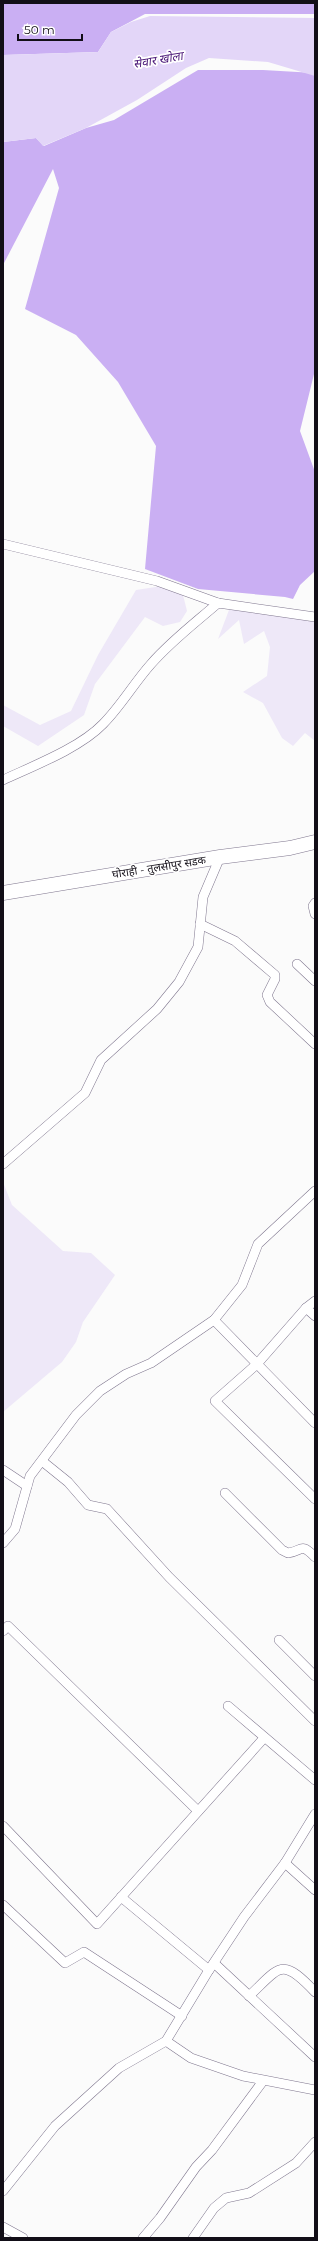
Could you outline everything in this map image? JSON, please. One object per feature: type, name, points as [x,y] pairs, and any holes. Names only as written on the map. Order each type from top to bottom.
[{"type":"main road","name":"घोराही - तुलसीपुर सडक","points":[[3,892],[220,857],[290,848],[315,842]]},
{"type":"street","points":[[3,544],[157,581],[218,603],[315,617]]},
{"type":"street","points":[[3,780],[50,758],[103,724],[151,664],[174,640],[218,603]]},
{"type":"street","points":[[3,1164],[85,1094],[101,1060],[157,1009],[179,982],[198,947],[204,896],[220,857]]},
{"type":"street","points":[[315,903],[313,906],[315,914]]},
{"type":"street","points":[[200,924],[234,941],[268,967],[275,975],[275,979],[267,995],[270,1002],[315,1044]]},
{"type":"street","points":[[297,964],[315,981]]},
{"type":"street","points":[[3,1543],[15,1529],[30,1476],[76,1415],[100,1391],[126,1374],[151,1363],[214,1320],[242,1285],[258,1244],[315,1191]]},
{"type":"street","points":[[315,1301],[306,1308],[257,1364],[215,1401],[315,1499]]},
{"type":"street","points":[[306,1308],[315,1316]]},
{"type":"street","points":[[214,1320],[315,1423]]},
{"type":"street","points":[[42,1460],[68,1482],[88,1505],[107,1509],[169,1577],[315,1721]]},
{"type":"street","points":[[3,1470],[27,1486]]},
{"type":"street","points":[[225,1493],[282,1550],[288,1553],[302,1548],[308,1550],[315,1557]]},
{"type":"street","points":[[3,1631],[8,1626],[198,1811]]},
{"type":"street","points":[[279,1640],[315,1676]]},
{"type":"street","points":[[228,1706],[315,1780]]},
{"type":"street","points":[[3,1826],[97,1924],[264,1738]]},
{"type":"street","points":[[3,2191],[55,2126],[119,2068],[166,2041],[211,1966],[244,1917],[285,1863],[315,1814]]},
{"type":"street","points":[[285,1863],[315,1890]]},
{"type":"street","points":[[121,1897],[249,1996],[315,2056]]},
{"type":"street","points":[[3,1905],[65,1963],[84,1952],[182,2016]]},
{"type":"street","points":[[249,1996],[277,1970],[285,1968],[293,1972],[315,1992]]},
{"type":"street","points":[[166,2041],[191,2058],[243,2076],[315,2090]]},
{"type":"street","points":[[143,2238],[160,2218],[196,2167],[212,2150],[263,2080]]},
{"type":"street","points":[[193,2238],[214,2208],[226,2198],[249,2194],[296,2163],[315,2142]]},
{"type":"street","points":[[3,2227],[23,2238]]},
{"type":"shaded area","points":[[3,3],[315,3],[315,14],[145,14],[111,32],[98,52],[3,55]]},
{"type":"shaded area","points":[[198,70],[263,70],[315,73],[315,370],[300,431],[315,472],[315,571],[300,585],[293,599],[198,589],[145,569],[156,446],[118,382],[76,335],[25,309],[59,188],[53,169],[3,265],[3,142],[36,138],[44,146],[86,128],[114,120]]},
{"type":"shaded area","points":[[162,586],[183,595],[187,611],[180,622],[163,626],[145,617],[95,684],[84,715],[38,746],[3,726],[3,705],[40,725],[71,711],[98,655],[136,590]]},
{"type":"shaded area","points":[[232,602],[315,619],[315,741],[305,733],[293,746],[282,738],[263,703],[243,692],[267,676],[270,647],[264,631],[244,644],[239,620],[218,639]]},
{"type":"shaded area","points":[[3,1182],[12,1205],[63,1251],[91,1253],[115,1275],[83,1322],[76,1342],[62,1362],[3,1412]]},
{"type":"water","name":"सेवार खोला","points":[[150,16],[315,18],[315,76],[268,62],[209,58],[186,68],[137,100],[86,128],[43,146],[36,138],[3,142],[3,55],[98,52],[111,32],[131,22]]}]
